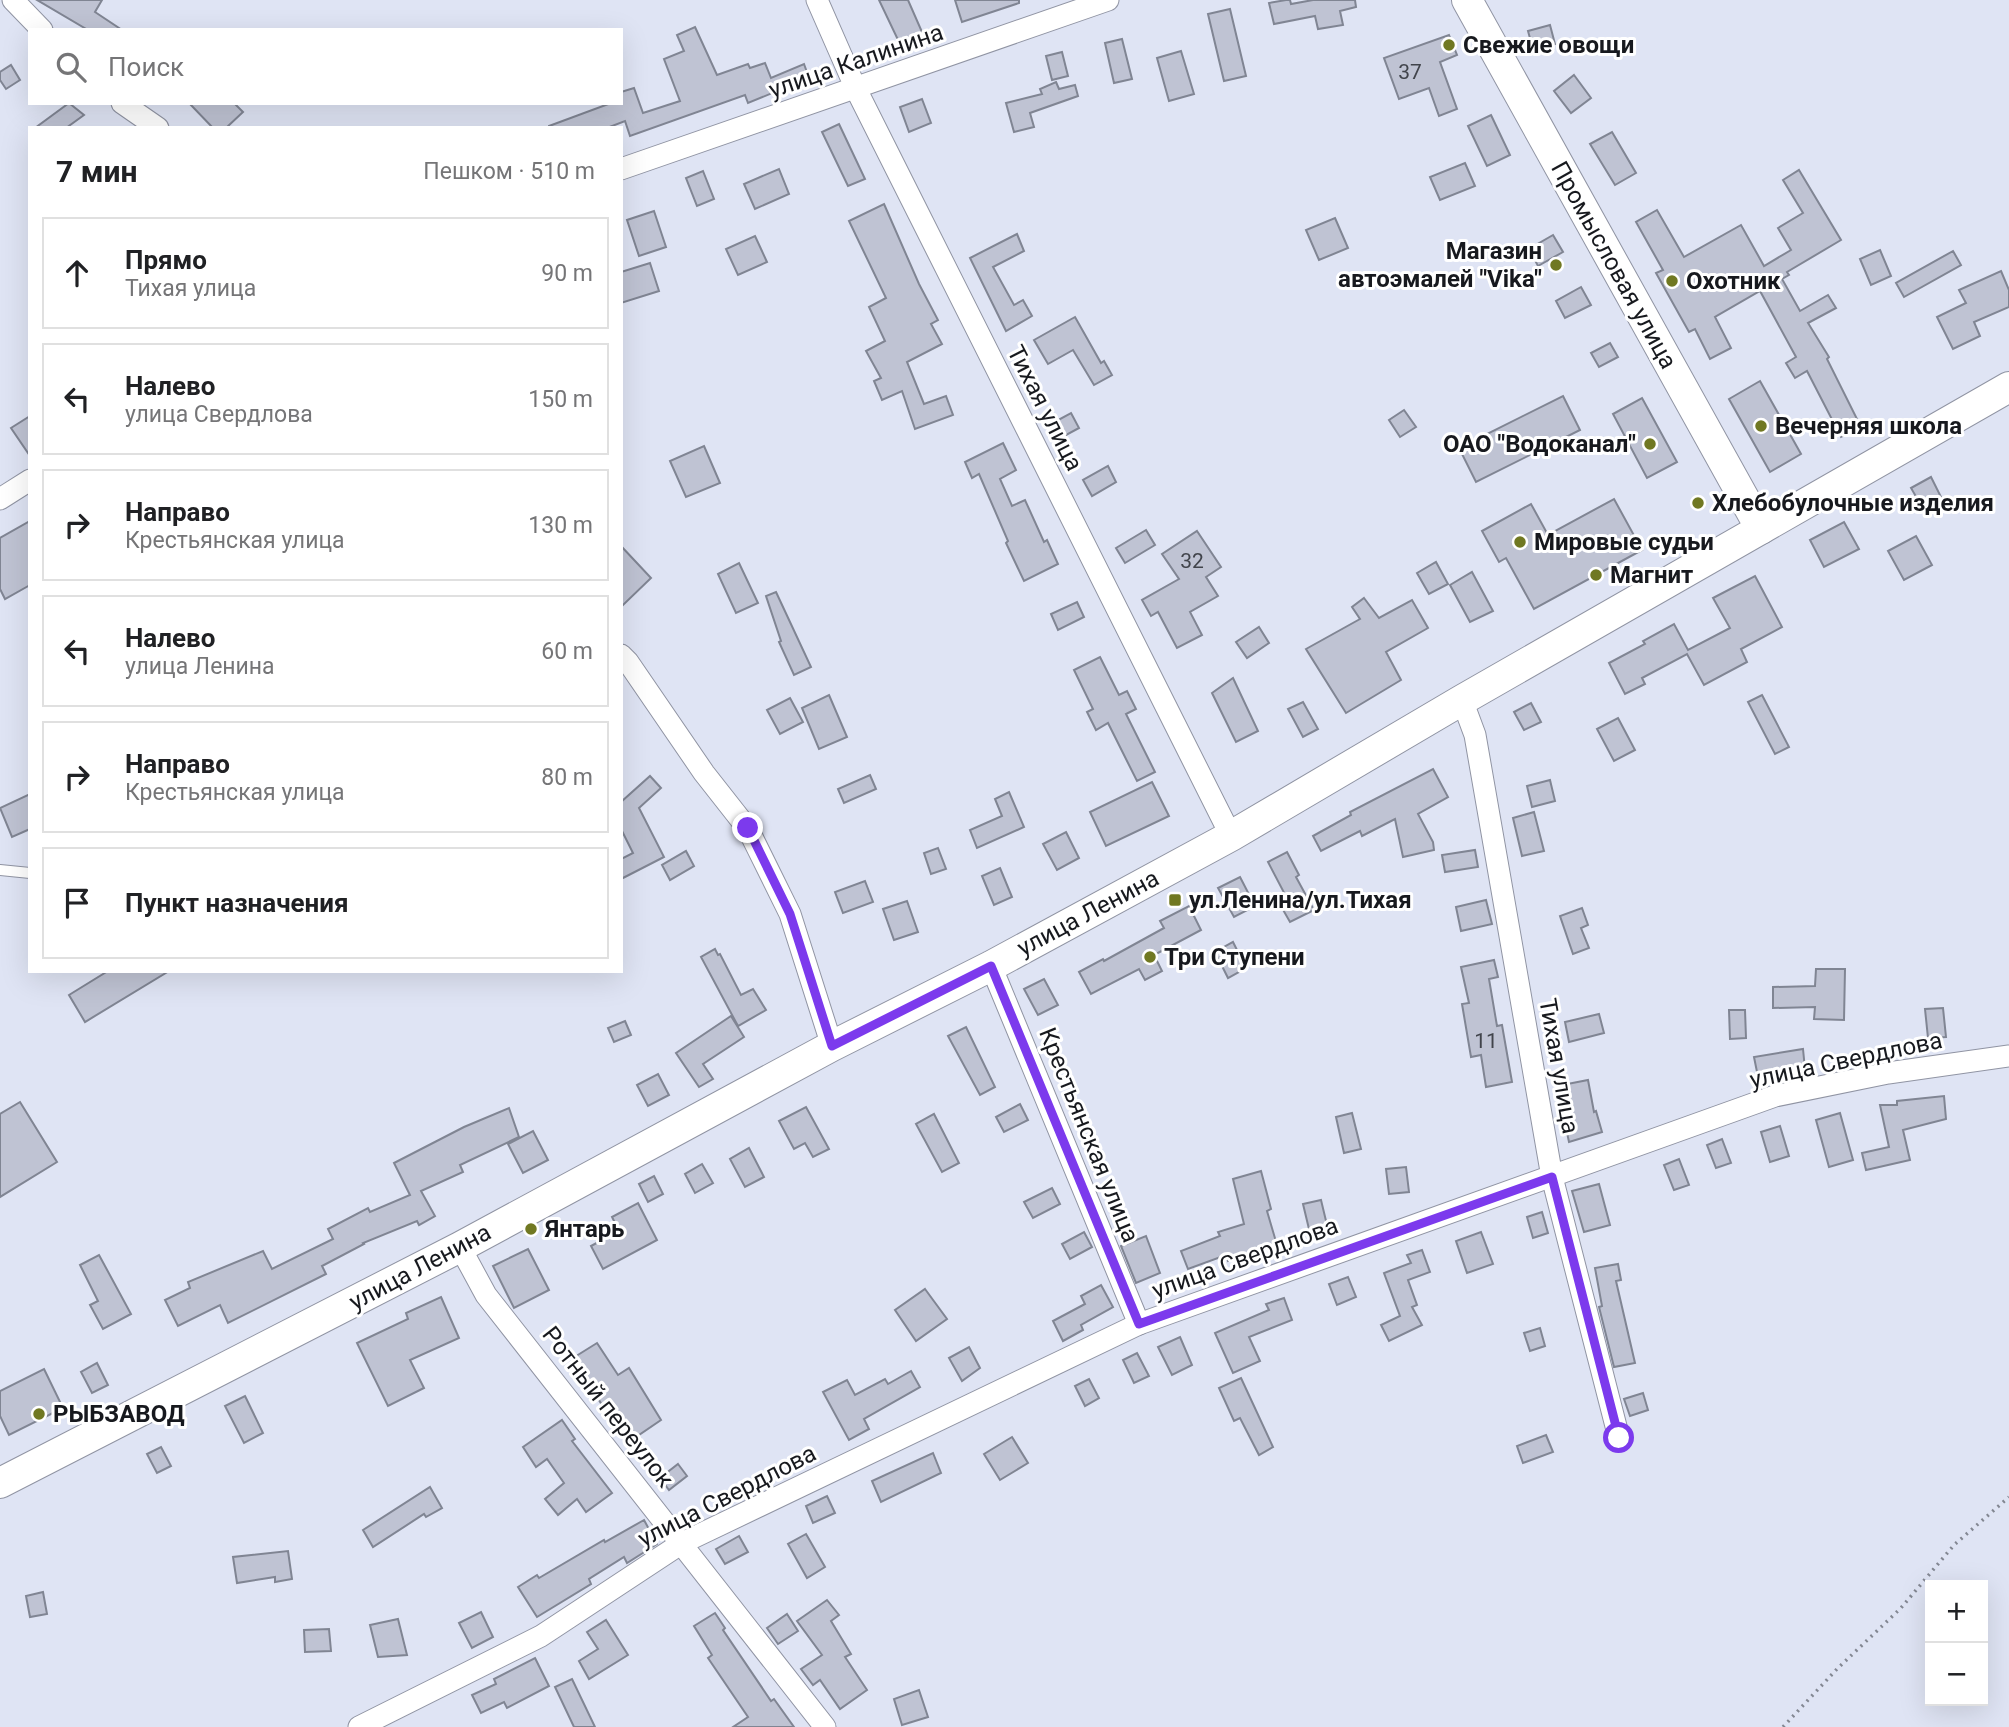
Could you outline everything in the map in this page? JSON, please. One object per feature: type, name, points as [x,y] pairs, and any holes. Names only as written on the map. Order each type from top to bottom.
[{"type":"main road","name":"Промысловая улица","points":[[1467,0],[1761,529]]},
{"type":"main road","name":"улица Ленина","points":[[0,1483],[460,1247],[832,1046],[991,966],[1231,836],[1462,700],[2009,387]]},
{"type":"street","points":[[13,0],[41,28]]},
{"type":"street","name":"Тихая улица","points":[[817,0],[856,89],[1231,836]]},
{"type":"street","name":"улица Калинина","points":[[623,168],[1108,0]]},
{"type":"street","points":[[125,105],[156,126]]},
{"type":"street","points":[[0,499],[28,481]]},
{"type":"street","points":[[623,657],[704,773],[748,828],[790,914],[832,1046]]},
{"type":"street","name":"Тихая улица","points":[[1462,700],[1475,735],[1552,1177],[1619,1438]]},
{"type":"street","name":"Крестьянская улица","points":[[991,966],[1139,1324]]},
{"type":"street","name":"улица Свердлова","points":[[359,1727],[541,1636],[682,1543],[1139,1324],[1775,1096],[1888,1073],[2009,1056]]},
{"type":"street","name":"Ротный переулок","points":[[460,1247],[486,1295],[825,1727]]},
{"type":"lane","points":[[0,870],[28,873]]},
{"type":"path","points":[[1783,1727],[1901,1608],[1954,1545],[2009,1497]]},
{"type":"building","points":[[37,0],[102,0],[95,12],[119,28],[85,28]]},
{"type":"building","points":[[879,0],[908,0],[922,32],[899,42]]},
{"type":"building","points":[[955,0],[1019,0],[1019,3],[962,22]]},
{"type":"building","points":[[1290,0],[1291,4],[1313,0],[1355,0],[1356,7],[1340,11],[1343,25],[1318,29],[1315,16],[1274,24],[1269,3]]},
{"type":"building","points":[[1230,9],[1246,76],[1224,81],[1208,14]]},
{"type":"building","points":[[1550,25],[1555,44],[1533,49],[1528,31]]},
{"type":"building","points":[[695,27],[717,75],[748,64],[750,68],[765,63],[771,78],[804,64],[809,78],[748,103],[745,95],[630,136],[625,121],[612,126],[549,126],[606,105],[623,105],[623,91],[634,88],[643,113],[680,101],[664,59],[684,51],[677,35]]},
{"type":"building","points":[[1449,35],[1457,55],[1440,62],[1457,109],[1439,116],[1429,88],[1399,99],[1384,58]]},
{"type":"building","points":[[1122,39],[1132,79],[1114,83],[1105,43]]},
{"type":"building","points":[[1181,51],[1194,94],[1169,101],[1157,58]]},
{"type":"building","points":[[1062,52],[1068,76],[1052,80],[1046,56]]},
{"type":"building","points":[[11,65],[20,80],[6,89],[0,80],[0,72]]},
{"type":"building","points":[[1574,75],[1591,98],[1571,113],[1554,91]]},
{"type":"building","points":[[1056,82],[1059,89],[1075,85],[1078,96],[1030,113],[1034,127],[1014,132],[1006,103],[1042,94],[1040,89]]},
{"type":"building","points":[[922,99],[931,123],[909,132],[900,107]]},
{"type":"building","points":[[66,105],[72,105],[84,115],[69,126],[38,126]]},
{"type":"building","points":[[191,105],[236,105],[243,112],[228,126],[211,126]]},
{"type":"building","points":[[1491,115],[1510,155],[1487,166],[1468,126]]},
{"type":"building","points":[[839,124],[865,179],[848,186],[822,132]]},
{"type":"building","points":[[1612,132],[1636,173],[1615,185],[1590,144]]},
{"type":"building","points":[[1465,163],[1475,186],[1440,200],[1430,177]]},
{"type":"building","points":[[779,169],[789,194],[755,209],[744,184]]},
{"type":"building","points":[[1799,170],[1841,240],[1787,272],[1789,275],[1782,279],[1800,311],[1828,295],[1836,308],[1808,323],[1829,357],[1827,359],[1861,427],[1841,437],[1807,371],[1795,378],[1786,363],[1796,357],[1760,291],[1715,317],[1731,348],[1710,359],[1695,329],[1689,332],[1656,273],[1663,270],[1636,222],[1657,210],[1684,257],[1741,225],[1764,266],[1791,250],[1778,228],[1803,213],[1783,180]]},
{"type":"building","points":[[703,171],[714,199],[697,206],[686,178]]},
{"type":"building","points":[[884,204],[938,320],[931,324],[942,344],[907,362],[924,404],[946,396],[953,415],[915,429],[902,391],[882,400],[874,381],[881,378],[866,351],[885,341],[869,307],[886,298],[849,221]]},
{"type":"building","points":[[654,211],[666,247],[639,256],[627,220]]},
{"type":"building","points":[[1335,218],[1348,248],[1319,260],[1306,230]]},
{"type":"building","points":[[1017,234],[1024,251],[993,267],[1014,305],[1023,300],[1032,316],[1006,331],[970,258]]},
{"type":"building","points":[[1553,235],[1563,252],[1538,266],[1529,249]]},
{"type":"building","points":[[755,236],[767,262],[738,275],[726,249]]},
{"type":"building","points":[[1880,250],[1891,276],[1871,285],[1860,259]]},
{"type":"building","points":[[1953,251],[1961,265],[1904,297],[1896,283]]},
{"type":"building","points":[[650,263],[659,291],[623,302],[623,271]]},
{"type":"building","points":[[2001,271],[2009,290],[2009,307],[1974,322],[1980,336],[1953,349],[1937,317],[1966,303],[1959,290]]},
{"type":"building","points":[[1581,287],[1591,305],[1565,318],[1556,301]]},
{"type":"building","points":[[1075,317],[1101,363],[1104,361],[1112,375],[1094,385],[1073,350],[1048,364],[1034,340]]},
{"type":"building","points":[[1610,343],[1618,357],[1599,367],[1591,353]]},
{"type":"building","points":[[1760,381],[1801,454],[1770,472],[1729,399]]},
{"type":"building","points":[[1563,396],[1580,430],[1476,482],[1459,448]]},
{"type":"building","points":[[1642,398],[1677,462],[1647,478],[1613,414]]},
{"type":"building","points":[[1404,410],[1416,427],[1400,437],[1389,420]]},
{"type":"building","points":[[1071,413],[1079,428],[1057,440],[1049,425]]},
{"type":"building","points":[[28,417],[28,453],[11,428]]},
{"type":"building","points":[[1003,443],[1016,470],[1000,479],[1012,506],[1025,500],[1044,542],[1047,540],[1058,564],[1024,581],[979,474],[972,478],[965,462]]},
{"type":"building","points":[[704,446],[720,483],[686,497],[670,461]]},
{"type":"building","points":[[1108,466],[1116,482],[1092,496],[1083,480]]},
{"type":"building","points":[[1931,477],[1941,497],[1922,507],[1911,488]]},
{"type":"building","points":[[1614,499],[1642,550],[1534,609],[1506,558],[1499,562],[1482,531],[1531,504],[1548,535]]},
{"type":"building","points":[[28,522],[28,586],[5,599],[0,589],[0,538]]},
{"type":"building","points":[[1844,522],[1859,549],[1824,567],[1810,540]]},
{"type":"building","points":[[1146,530],[1155,545],[1125,563],[1116,548]]},
{"type":"building","points":[[1197,531],[1221,567],[1206,577],[1218,596],[1190,612],[1202,635],[1177,648],[1158,612],[1151,616],[1142,600],[1179,579],[1162,554]]},
{"type":"building","points":[[1916,536],[1932,565],[1904,580],[1888,551]]},
{"type":"building","points":[[623,548],[651,578],[623,605]]},
{"type":"building","points":[[1436,562],[1448,584],[1429,594],[1417,573]]},
{"type":"building","points":[[739,563],[758,603],[736,613],[718,574]]},
{"type":"building","points":[[1472,572],[1493,611],[1470,622],[1450,585]]},
{"type":"building","points":[[1755,576],[1782,627],[1741,649],[1747,662],[1704,685],[1687,654],[1642,678],[1645,684],[1625,694],[1609,663],[1645,644],[1643,641],[1674,624],[1688,650],[1730,628],[1713,598]]},
{"type":"building","points":[[776,592],[811,667],[794,675],[779,642],[781,641],[766,596]]},
{"type":"building","points":[[1364,598],[1379,618],[1412,600],[1428,628],[1386,652],[1401,680],[1346,713],[1306,649],[1360,619],[1352,607]]},
{"type":"building","points":[[1077,602],[1084,617],[1058,630],[1051,614]]},
{"type":"building","points":[[1259,627],[1269,643],[1247,658],[1236,642]]},
{"type":"building","points":[[1100,657],[1119,695],[1127,691],[1136,709],[1126,714],[1155,772],[1137,781],[1108,723],[1096,730],[1087,712],[1093,709],[1074,670]]},
{"type":"building","points":[[1233,678],[1258,731],[1236,742],[1212,693]]},
{"type":"building","points":[[829,695],[847,737],[819,749],[802,708]]},
{"type":"building","points":[[1762,695],[1789,747],[1775,754],[1748,702]]},
{"type":"building","points":[[790,698],[803,722],[780,734],[767,710]]},
{"type":"building","points":[[1303,702],[1318,729],[1303,737],[1288,709]]},
{"type":"building","points":[[1531,703],[1541,722],[1524,730],[1514,712]]},
{"type":"building","points":[[1618,718],[1635,750],[1614,761],[1597,729]]},
{"type":"building","points":[[1433,769],[1448,797],[1418,814],[1433,842],[1434,850],[1403,857],[1395,819],[1362,836],[1360,831],[1321,851],[1313,836],[1351,815],[1350,812]]},
{"type":"building","points":[[870,775],[876,789],[844,803],[838,789]]},
{"type":"building","points":[[650,776],[661,788],[639,808],[664,857],[623,878],[623,858],[633,853],[623,833],[623,800]]},
{"type":"building","points":[[1550,780],[1555,801],[1532,807],[1527,786]]},
{"type":"building","points":[[1152,782],[1169,816],[1106,846],[1090,812]]},
{"type":"building","points":[[1009,792],[1024,827],[977,848],[970,830],[1002,816],[995,799]]},
{"type":"building","points":[[28,795],[28,830],[12,837],[0,808]]},
{"type":"building","points":[[1534,812],[1544,851],[1522,856],[1513,818]]},
{"type":"building","points":[[1066,832],[1079,858],[1057,870],[1043,844]]},
{"type":"building","points":[[938,848],[946,869],[931,874],[924,853]]},
{"type":"building","points":[[1475,850],[1478,867],[1445,872],[1442,855]]},
{"type":"building","points":[[686,851],[694,866],[670,880],[662,865]]},
{"type":"building","points":[[1287,852],[1299,875],[1296,877],[1314,910],[1290,922],[1282,908],[1290,904],[1268,862]]},
{"type":"building","points":[[1000,868],[1012,897],[994,905],[982,876]]},
{"type":"building","points":[[1240,877],[1255,906],[1234,917],[1218,888]]},
{"type":"building","points":[[865,881],[873,902],[843,913],[835,892]]},
{"type":"building","points":[[1486,900],[1492,924],[1461,931],[1456,907]]},
{"type":"building","points":[[907,901],[918,932],[894,940],[883,909]]},
{"type":"building","points":[[1189,906],[1201,930],[1154,955],[1162,971],[1145,980],[1139,969],[1091,994],[1079,972],[1164,928],[1160,921]]},
{"type":"building","points":[[1582,908],[1588,925],[1581,928],[1589,948],[1573,954],[1560,916]]},
{"type":"building","points":[[1233,942],[1246,968],[1228,978],[1215,952]]},
{"type":"building","points":[[715,949],[741,995],[753,989],[766,1010],[738,1026],[701,957]]},
{"type":"building","points":[[1494,960],[1498,977],[1489,979],[1497,1026],[1502,1025],[1512,1082],[1486,1087],[1481,1055],[1471,1057],[1462,1004],[1469,1003],[1461,967]]},
{"type":"building","points":[[1816,969],[1845,969],[1844,1020],[1814,1019],[1815,1007],[1773,1008],[1773,987],[1815,986]]},
{"type":"building","points":[[105,973],[166,973],[85,1022],[69,995]]},
{"type":"building","points":[[1044,979],[1058,1005],[1038,1015],[1024,989]]},
{"type":"building","points":[[1943,1008],[1946,1037],[1928,1038],[1925,1009]]},
{"type":"building","points":[[1729,1010],[1745,1010],[1746,1038],[1730,1039]]},
{"type":"building","points":[[1599,1014],[1604,1033],[1569,1042],[1565,1022]]},
{"type":"building","points":[[731,1016],[744,1037],[703,1064],[713,1079],[699,1087],[676,1053]]},
{"type":"building","points":[[625,1021],[631,1035],[614,1042],[608,1028]]},
{"type":"building","points":[[966,1027],[995,1087],[980,1095],[948,1036]]},
{"type":"building","points":[[1803,1049],[1805,1069],[1757,1072],[1754,1057]]},
{"type":"building","points":[[658,1074],[669,1095],[648,1106],[637,1085]]},
{"type":"building","points":[[1588,1080],[1594,1112],[1596,1111],[1602,1132],[1569,1142],[1557,1086]]},
{"type":"building","points":[[1944,1096],[1946,1119],[1903,1130],[1910,1160],[1866,1170],[1862,1153],[1889,1147],[1880,1105],[1897,1105],[1897,1101]]},
{"type":"building","points":[[20,1102],[57,1162],[0,1197],[0,1114]]},
{"type":"building","points":[[1020,1104],[1028,1120],[1004,1132],[996,1117]]},
{"type":"building","points":[[806,1107],[829,1149],[813,1157],[805,1143],[794,1149],[779,1121]]},
{"type":"building","points":[[509,1108],[519,1137],[460,1165],[463,1172],[421,1191],[435,1216],[419,1225],[417,1221],[363,1243],[322,1266],[326,1274],[228,1323],[220,1305],[178,1326],[165,1300],[190,1288],[188,1282],[263,1251],[272,1269],[333,1239],[328,1229],[368,1208],[370,1212],[410,1195],[394,1163],[464,1127]]},
{"type":"building","points":[[1352,1113],[1361,1149],[1344,1153],[1336,1117]]},
{"type":"building","points":[[1840,1113],[1853,1160],[1829,1167],[1816,1120]]},
{"type":"building","points":[[934,1114],[959,1163],[942,1172],[916,1124]]},
{"type":"building","points":[[1780,1126],[1789,1156],[1770,1162],[1761,1132]]},
{"type":"building","points":[[533,1131],[548,1160],[523,1173],[508,1144]]},
{"type":"building","points":[[1722,1139],[1731,1163],[1716,1168],[1707,1145]]},
{"type":"building","points":[[749,1148],[764,1177],[745,1187],[730,1159]]},
{"type":"building","points":[[1679,1159],[1689,1185],[1674,1190],[1664,1165]]},
{"type":"building","points":[[702,1164],[713,1183],[695,1193],[685,1174]]},
{"type":"building","points":[[1406,1167],[1409,1192],[1389,1194],[1386,1169]]},
{"type":"building","points":[[1261,1171],[1271,1209],[1267,1211],[1277,1245],[1228,1261],[1226,1255],[1188,1269],[1181,1251],[1220,1236],[1218,1232],[1244,1224],[1233,1179]]},
{"type":"building","points":[[654,1176],[663,1194],[648,1202],[639,1184]]},
{"type":"building","points":[[1599,1184],[1610,1225],[1584,1232],[1572,1191]]},
{"type":"building","points":[[1052,1188],[1060,1204],[1033,1218],[1024,1202]]},
{"type":"building","points":[[1321,1200],[1327,1225],[1309,1229],[1303,1204]]},
{"type":"building","points":[[638,1203],[657,1240],[603,1269],[591,1246],[619,1231],[612,1217]]},
{"type":"building","points":[[1542,1212],[1548,1233],[1533,1238],[1527,1217]]},
{"type":"building","points":[[1084,1232],[1092,1247],[1070,1259],[1062,1244]]},
{"type":"building","points":[[1481,1232],[1493,1264],[1467,1273],[1456,1241]]},
{"type":"building","points":[[1146,1236],[1160,1273],[1136,1283],[1121,1246]]},
{"type":"building","points":[[528,1249],[549,1290],[514,1308],[493,1266]]},
{"type":"building","points":[[1422,1250],[1430,1272],[1408,1280],[1417,1305],[1412,1307],[1422,1325],[1389,1341],[1381,1325],[1400,1316],[1384,1273],[1411,1263],[1407,1255]]},
{"type":"building","points":[[99,1255],[131,1314],[103,1329],[90,1305],[98,1301],[80,1265]]},
{"type":"building","points":[[1618,1264],[1621,1280],[1616,1281],[1635,1363],[1614,1367],[1599,1307],[1602,1306],[1595,1268]]},
{"type":"building","points":[[1348,1277],[1356,1297],[1337,1305],[1329,1284]]},
{"type":"building","points":[[1101,1285],[1113,1307],[1081,1325],[1083,1330],[1063,1341],[1053,1321],[1085,1304],[1081,1296]]},
{"type":"building","points":[[925,1289],[947,1319],[916,1341],[895,1310]]},
{"type":"building","points":[[441,1297],[459,1338],[410,1360],[424,1388],[388,1406],[357,1343],[408,1319],[406,1313]]},
{"type":"building","points":[[1284,1298],[1292,1320],[1249,1337],[1260,1361],[1233,1373],[1215,1333],[1269,1310],[1266,1304]]},
{"type":"building","points":[[1540,1328],[1545,1346],[1530,1351],[1524,1333]]},
{"type":"building","points":[[1180,1337],[1192,1365],[1172,1375],[1158,1347]]},
{"type":"building","points":[[597,1343],[618,1375],[629,1368],[661,1420],[633,1439],[613,1409],[607,1413],[573,1358]]},
{"type":"building","points":[[969,1347],[980,1368],[962,1381],[949,1358]]},
{"type":"building","points":[[1137,1353],[1149,1376],[1134,1383],[1123,1360]]},
{"type":"building","points":[[97,1363],[108,1385],[92,1393],[81,1372]]},
{"type":"building","points":[[44,1369],[63,1408],[9,1435],[0,1416],[0,1391]]},
{"type":"building","points":[[911,1371],[920,1387],[864,1419],[869,1429],[849,1440],[823,1392],[847,1380],[855,1395],[885,1379],[888,1384]]},
{"type":"building","points":[[1241,1378],[1273,1447],[1259,1455],[1240,1418],[1234,1421],[1219,1388]]},
{"type":"building","points":[[1089,1379],[1099,1398],[1085,1406],[1075,1386]]},
{"type":"building","points":[[1643,1393],[1648,1410],[1630,1416],[1624,1399]]},
{"type":"building","points":[[245,1396],[263,1433],[244,1443],[225,1406]]},
{"type":"building","points":[[562,1420],[575,1439],[572,1441],[612,1493],[586,1512],[577,1499],[558,1515],[545,1499],[564,1483],[547,1459],[536,1467],[523,1447]]},
{"type":"building","points":[[1546,1435],[1553,1452],[1523,1463],[1517,1446]]},
{"type":"building","points":[[1012,1437],[1028,1463],[1000,1480],[984,1454]]},
{"type":"building","points":[[161,1447],[171,1466],[157,1473],[147,1454]]},
{"type":"building","points":[[933,1453],[941,1473],[881,1502],[872,1481]]},
{"type":"building","points":[[678,1464],[687,1476],[669,1490],[660,1478]]},
{"type":"building","points":[[430,1487],[442,1508],[426,1517],[424,1514],[373,1547],[363,1530]]},
{"type":"building","points":[[827,1496],[835,1513],[813,1523],[806,1506]]},
{"type":"building","points":[[644,1520],[657,1544],[627,1563],[624,1557],[589,1579],[591,1584],[537,1617],[518,1587]]},
{"type":"building","points":[[806,1534],[825,1567],[807,1578],[788,1544]]},
{"type":"building","points":[[739,1536],[748,1552],[725,1564],[716,1549]]},
{"type":"building","points":[[288,1551],[292,1579],[275,1582],[275,1577],[237,1583],[233,1557]]},
{"type":"building","points":[[43,1592],[47,1614],[30,1617],[26,1596]]},
{"type":"building","points":[[827,1600],[839,1615],[831,1621],[851,1654],[845,1657],[867,1690],[840,1709],[820,1680],[813,1685],[801,1669],[822,1655],[797,1621]]},
{"type":"building","points":[[481,1612],[493,1637],[472,1648],[459,1623]]},
{"type":"building","points":[[715,1613],[725,1628],[723,1630],[771,1701],[774,1699],[794,1727],[733,1727],[748,1717],[708,1658],[712,1655],[694,1626]]},
{"type":"building","points":[[787,1614],[798,1631],[778,1644],[767,1628]]},
{"type":"building","points":[[398,1619],[407,1655],[378,1657],[370,1625]]},
{"type":"building","points":[[606,1620],[628,1655],[589,1679],[579,1661],[598,1649],[587,1632]]},
{"type":"building","points":[[329,1629],[331,1651],[305,1652],[304,1630]]},
{"type":"building","points":[[535,1658],[549,1686],[507,1708],[504,1702],[481,1713],[472,1695],[496,1684],[494,1679]]},
{"type":"building","points":[[572,1679],[595,1727],[574,1727],[555,1687]]},
{"type":"building","points":[[919,1690],[928,1717],[902,1725],[894,1699]]},
{"type":"place","name":"Свежие овощи","points":[[1449,45]]},
{"type":"place","name":"Магазин автоэмалей \"Vika\"","points":[[1556,265]]},
{"type":"place","name":"Охотник","points":[[1672,281]]},
{"type":"place","name":"Вечерняя школа","points":[[1761,426]]},
{"type":"place","name":"ОАО \"Водоканал\"","points":[[1650,444]]},
{"type":"place","name":"Хлебобулочные изделия","points":[[1698,503]]},
{"type":"place","name":"Мировые судьи","points":[[1520,542]]},
{"type":"place","name":"Магнит","points":[[1596,575]]},
{"type":"place","name":"ул.Ленина/ул.Тихая","points":[[1175,900]]},
{"type":"place","name":"Три Ступени","points":[[1150,957]]},
{"type":"place","name":"Янтарь","points":[[531,1229]]},
{"type":"place","name":"РЫБЗАВОД","points":[[39,1414]]},
{"type":"route","points":[[748,828],[790,914],[832,1046],[991,966],[1139,1324],[1552,1177],[1619,1438]]}]
